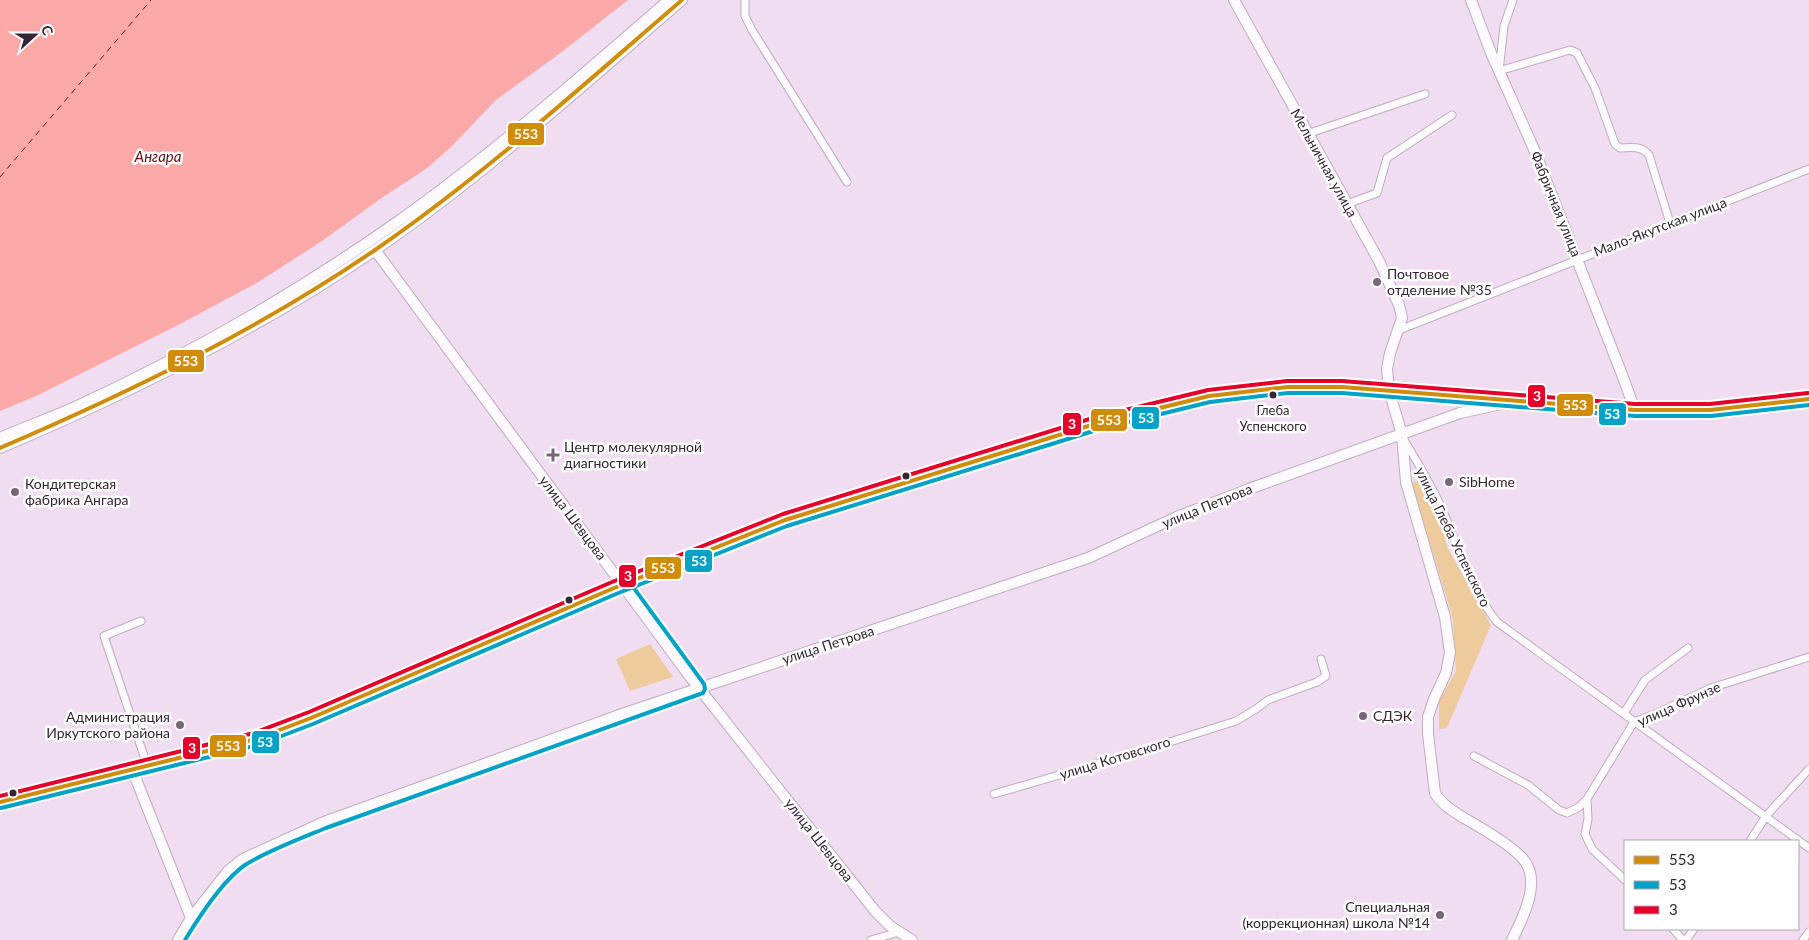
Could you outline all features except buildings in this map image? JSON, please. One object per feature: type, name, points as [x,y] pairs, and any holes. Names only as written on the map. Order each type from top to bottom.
[{"type":"main road","points":[[0,438],[75,406],[216,335],[272,304],[365,244],[470,167],[547,105],[669,0]]},
{"type":"main road","points":[[0,448],[80,413],[197,355],[279,310],[375,250],[471,179],[575,93],[682,0]]},
{"type":"main road","name":"Мельничная улица","points":[[1234,0],[1379,261],[1399,305],[1402,318],[1393,342],[1387,369],[1389,390],[1402,436]]},
{"type":"main road","name":"Фабричная улица","points":[[1471,0],[1578,259],[1635,410]]},
{"type":"main road","name":"улица Шевцова","points":[[375,250],[699,688],[875,911],[890,926],[912,940]]},
{"type":"main road","points":[[0,802],[256,739],[311,718],[623,584],[785,520],[1098,423],[1209,396],[1288,387],[1342,387],[1512,402],[1635,410],[1710,410],[1809,398]]},
{"type":"main road","name":"улица Петрова","points":[[178,940],[191,918],[228,871],[243,858],[324,822],[699,688],[1088,558],[1179,516],[1330,460],[1402,436],[1460,413],[1512,402]]},
{"type":"main road","name":"улица Глеба Успенского","points":[[1402,436],[1406,482],[1445,616],[1450,654],[1446,673],[1428,717],[1428,734],[1435,793],[1451,810],[1520,856],[1526,863],[1529,870],[1530,894],[1512,940]]},
{"type":"main road","points":[[132,769],[191,918]]},
{"type":"street","points":[[745,0],[744,11],[749,25],[847,182]]},
{"type":"street","points":[[1513,0],[1504,26],[1500,72],[1570,50],[1576,52],[1595,88],[1615,144],[1620,148],[1637,147],[1650,155],[1670,222]]},
{"type":"street","points":[[1308,134],[1425,94]]},
{"type":"street","points":[[1347,204],[1378,193],[1387,158],[1452,115]]},
{"type":"street","name":"Мало-Якутская улица","points":[[1399,330],[1809,169]]},
{"type":"street","name":"улица Глеба Успенского","points":[[1402,436],[1428,479],[1467,573],[1484,605],[1497,622],[1624,712],[1634,722],[1798,840]]},
{"type":"street","points":[[141,621],[104,636],[147,765]]},
{"type":"street","name":"улица Фрунзе","points":[[1624,712],[1645,680],[1688,648]]},
{"type":"street","name":"улица Фрунзе","points":[[1587,799],[1634,722],[1653,716],[1711,688],[1809,657]]},
{"type":"street","name":"улица Котовского","points":[[994,794],[1236,721],[1268,700],[1317,682],[1326,676],[1322,659]]},
{"type":"street","points":[[1474,756],[1528,785],[1559,810],[1567,813],[1580,807],[1587,799]]},
{"type":"street","points":[[1751,840],[1766,816],[1809,769]]},
{"type":"street","points":[[1587,799],[1588,819],[1585,834],[1592,849],[1624,879]]},
{"type":"street","points":[[1674,930],[1685,940],[1693,930]]},
{"type":"street","points":[[871,940],[899,932]]},
{"type":"street","points":[[1803,940],[1809,932]]},
{"type":"shaded area","points":[[1423,479],[1441,517],[1447,547],[1491,625],[1447,728],[1439,729],[1439,701],[1456,671],[1453,619],[1412,483]]},
{"type":"shaded area","points":[[650,644],[673,677],[630,691],[616,659]]},
{"type":"water","name":"Ангара","points":[[0,0],[628,0],[496,100],[451,147],[426,169],[322,241],[260,281],[180,324],[36,396],[0,411]]},
{"type":"ferry route","points":[[0,177],[151,0]]},
{"type":"transit line","name":"553","points":[[0,448],[145,382],[239,333],[331,279],[375,250],[494,161],[682,0]]},
{"type":"transit line","name":"3","points":[[0,796],[254,733],[309,712],[612,582],[783,514],[1096,417],[1208,390],[1287,381],[1342,381],[1635,404],[1710,404],[1808,393]]},
{"type":"transit line","name":"553","points":[[0,802],[256,739],[311,718],[614,588],[785,520],[1098,423],[1209,396],[1288,387],[1342,387],[1635,410],[1710,410],[1809,399]]},
{"type":"transit line","name":"53","points":[[1,808],[258,745],[313,724],[616,594],[787,526],[1100,429],[1210,402],[1288,393],[1342,393],[1635,416],[1711,416],[1809,405]]},
{"type":"transit line","name":"53","points":[[185,940],[204,910],[228,880],[245,865],[264,855],[326,828],[703,693],[705,689],[704,684],[628,580]]},
{"type":"place","name":"Почтовое отделение №35","points":[[1377,282]]},
{"type":"place","name":"Глеба Успенского","points":[[1273,395]]},
{"type":"place","name":"Центр молекулярной диагностики","points":[[553,455]]},
{"type":"place","name":"SibHome","points":[[1449,482]]},
{"type":"place","name":"Кондитерская фабрика Ангара","points":[[15,492]]},
{"type":"place","name":"СДЭК","points":[[1363,716]]},
{"type":"place","name":"Администрация Иркутского района","points":[[180,725]]},
{"type":"place","name":"Специальная (коррекционная) школа №14","points":[[1440,915]]}]
